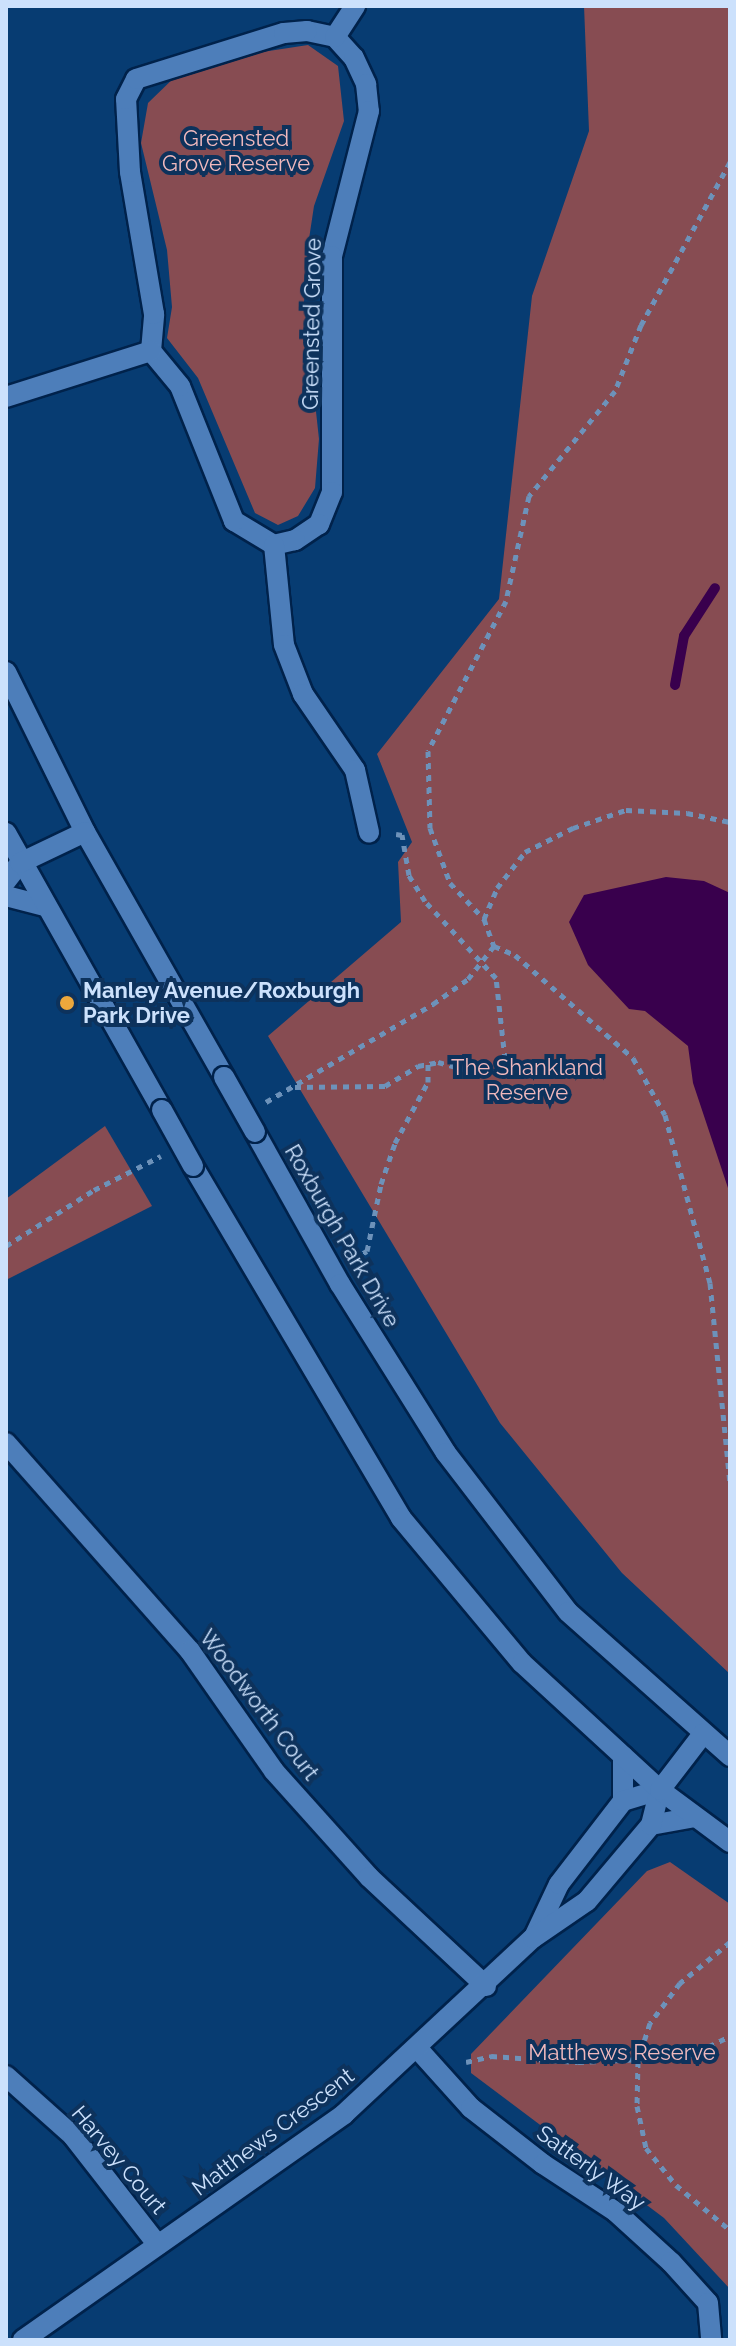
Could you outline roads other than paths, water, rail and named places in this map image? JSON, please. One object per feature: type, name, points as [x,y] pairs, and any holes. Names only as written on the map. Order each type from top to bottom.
[{"type":"street","points":[[355,6],[335,37],[284,33],[136,79],[126,99],[125,123],[154,314],[151,351],[180,386],[234,521],[274,545],[284,645],[303,694],[355,770],[369,832]]},
{"type":"street","name":"Greensted Grove","points":[[274,545],[295,540],[319,524],[332,492],[336,465],[332,256],[369,111],[366,84],[354,58],[335,37]]},
{"type":"street","points":[[6,397],[151,351]]},
{"type":"street","name":"Roxburgh Park Drive","points":[[6,672],[85,832],[332,1269],[446,1453],[568,1612],[730,1756]]},
{"type":"street","points":[[6,881],[13,862],[85,832]]},
{"type":"street","points":[[6,833],[13,862],[45,906],[193,1166],[401,1518],[522,1663],[660,1790],[730,1842]]},
{"type":"street","points":[[6,896],[45,906]]},
{"type":"street","name":"Woodworth Court","points":[[6,1443],[190,1651],[274,1771],[369,1877],[486,1986]]},
{"type":"street","name":"Matthews Crescent","points":[[23,2340],[344,2114],[486,1986],[533,1938],[587,1901],[651,1825],[660,1790],[703,1734]]},
{"type":"street","points":[[623,1756],[623,1801],[660,1790]]},
{"type":"street","name":"Matthews Crescent","points":[[533,1938],[559,1884],[623,1801]]},
{"type":"street","points":[[651,1825],[695,1817]]},
{"type":"street","name":"Satterly Way","points":[[417,2048],[471,2108],[616,2212],[671,2262],[708,2303],[711,2340]]},
{"type":"street","name":"Harvey Court","points":[[6,2076],[73,2136],[158,2245]]},
{"type":"waterway","points":[[675,685],[684,636],[715,588]]},
{"type":"place","name":"Manley Avenue/Roxburgh Park Drive","points":[[67,1003]]},
{"type":"park label","name":"Greensted Grove Reserve","points":[[236,150]]},
{"type":"park label","name":"The Shankland Reserve","points":[[527,1080]]},
{"type":"park label","name":"Matthews Reserve","points":[[622,2053]]}]
